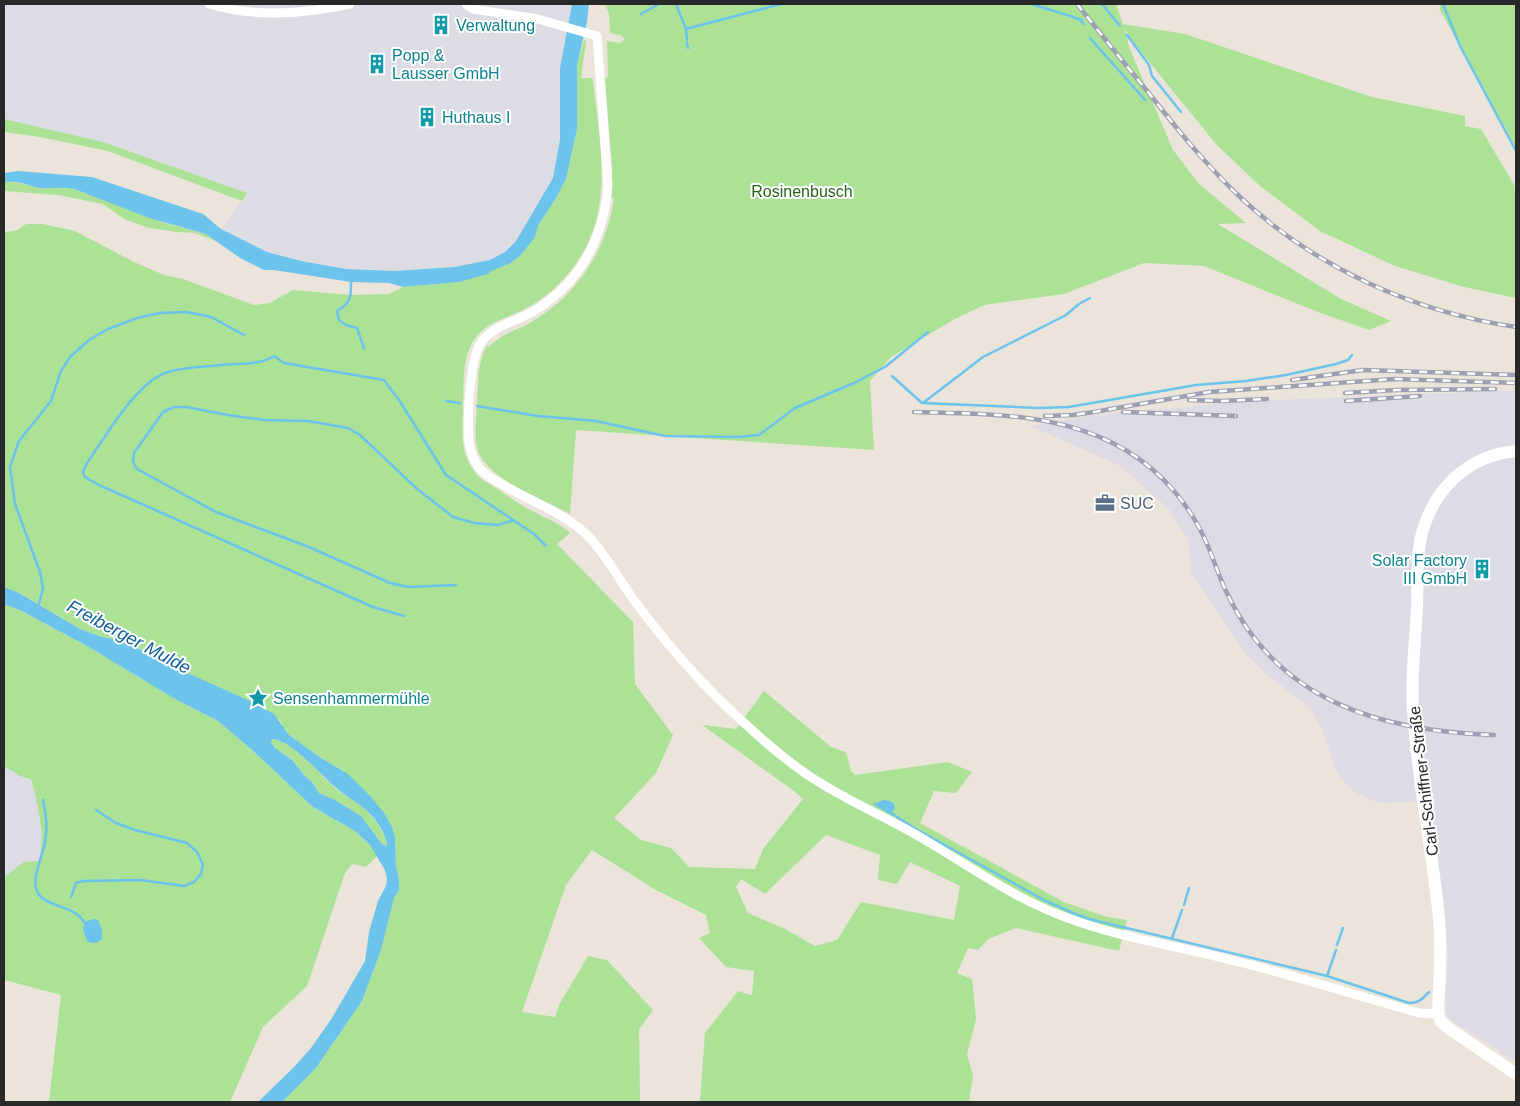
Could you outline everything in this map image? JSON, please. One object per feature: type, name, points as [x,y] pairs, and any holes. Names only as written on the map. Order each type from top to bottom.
[{"type":"main road","name":"Carl-Schiffner-Straße","points":[[1438,1014],[1442,956],[1414,723],[1413,689],[1418,560],[1421,532],[1436,499],[1459,473],[1487,457],[1516,451]]},
{"type":"main road","points":[[1438,1014],[1440,1022],[1516,1074]]},
{"type":"street","points":[[209,4],[259,12],[289,14],[350,4]]},
{"type":"street","points":[[466,4],[473,9],[538,19],[597,36],[608,185],[602,222],[589,254],[580,269],[561,292],[533,311],[491,332],[477,350],[472,366],[469,440],[472,453],[479,468],[497,482],[578,526],[592,540],[656,629],[699,679],[729,709],[790,762],[816,780],[927,841],[1005,889],[1049,910],[1095,927],[1237,961],[1419,1013],[1438,1014]]},
{"type":"shaded area","points":[[4,4],[572,4],[560,68],[560,139],[553,178],[516,241],[505,252],[490,260],[454,267],[394,271],[346,269],[301,261],[267,252],[221,229],[247,193],[103,142],[4,119]]},
{"type":"shaded area","points":[[1516,391],[1516,1062],[1449,1019],[1446,1013],[1448,956],[1445,911],[1434,833],[1435,797],[1412,802],[1383,803],[1368,799],[1350,789],[1336,770],[1322,728],[1310,708],[1267,675],[1244,652],[1191,573],[1188,540],[1169,509],[1120,466],[1031,426],[1089,416],[1253,401]]},
{"type":"shaded area","points":[[4,766],[20,776],[31,779],[42,834],[40,861],[24,862],[4,877]]},
{"type":"green space","name":"Rosinenbusch","points":[[605,4],[1116,4],[1123,24],[1185,34],[1372,97],[1465,116],[1465,126],[1481,129],[1516,188],[1516,298],[1464,287],[1395,266],[1320,231],[1260,186],[1216,144],[1129,37],[1125,28],[1129,47],[1173,150],[1199,184],[1246,223],[1218,224],[1341,299],[1391,321],[1369,330],[1318,312],[1204,266],[1144,263],[1064,294],[984,305],[953,320],[891,357],[870,381],[874,450],[576,430],[570,514],[517,487],[491,469],[482,459],[477,448],[476,437],[478,382],[481,360],[487,345],[489,347],[502,336],[528,324],[561,301],[586,271],[604,237],[614,199],[612,198],[612,166],[605,79],[608,76],[607,41],[620,43],[625,39],[620,35],[610,33],[609,14]]},
{"type":"green space","points":[[1441,4],[1516,4],[1516,148],[1439,8]]},
{"type":"green space","points":[[584,40],[586,41],[581,78],[592,78],[593,80],[600,139],[600,200],[596,219],[585,249],[571,271],[553,289],[532,305],[489,325],[474,340],[467,356],[463,383],[463,444],[468,460],[481,479],[570,533],[557,544],[633,622],[635,684],[673,735],[656,773],[614,818],[641,840],[671,848],[689,867],[755,869],[763,849],[803,799],[702,725],[736,729],[764,691],[831,747],[846,752],[851,771],[855,775],[948,762],[972,772],[956,793],[934,791],[920,823],[1064,902],[1107,917],[1127,920],[1119,951],[1016,928],[988,939],[978,950],[968,948],[957,973],[972,979],[976,1019],[967,1054],[973,1075],[969,1102],[700,1102],[705,1033],[738,991],[752,995],[754,971],[726,967],[699,938],[710,933],[706,915],[656,890],[592,850],[566,885],[522,1012],[555,1017],[559,1005],[588,956],[607,960],[653,1010],[639,1030],[640,1102],[282,1102],[316,1068],[362,1001],[381,950],[394,898],[399,890],[395,838],[348,774],[321,758],[289,735],[280,720],[125,641],[102,637],[80,629],[19,593],[4,587],[4,230],[7,232],[18,230],[26,224],[43,224],[75,231],[134,262],[164,275],[183,279],[254,305],[270,303],[293,290],[350,295],[389,294],[403,287],[459,282],[511,263],[521,255],[535,237],[538,226],[566,179],[577,129],[577,65]],"holes":[[[826,835],[880,855],[878,880],[897,884],[910,862],[960,886],[954,920],[861,902],[837,940],[815,946],[785,929],[748,913],[736,887],[741,879],[765,894]]]},
{"type":"green space","points":[[4,119],[103,142],[247,193],[242,201],[108,151],[40,137],[4,132]]},
{"type":"green space","points":[[10,181],[41,188],[67,187],[165,223],[206,234],[221,243],[195,233],[149,228],[124,219],[103,204],[58,195],[4,191],[4,182]]},
{"type":"green space","points":[[4,604],[22,611],[87,646],[175,699],[218,721],[313,807],[355,831],[370,845],[377,856],[366,867],[352,864],[345,873],[307,986],[263,1027],[230,1102],[49,1102],[61,995],[4,980],[4,877],[24,862],[40,861],[42,834],[31,779],[20,776],[4,766]]},
{"type":"green space","points":[[272,739],[288,745],[335,788],[366,810],[379,827],[387,846],[382,844],[361,816],[335,800],[319,793],[312,782],[292,760],[275,748],[271,742]]},
{"type":"water","points":[[572,4],[589,4],[587,22],[577,65],[577,129],[566,179],[538,226],[535,237],[521,255],[511,263],[488,274],[459,282],[403,287],[389,283],[351,282],[264,270],[240,258],[206,234],[149,218],[77,190],[40,188],[18,182],[4,182],[4,173],[18,171],[92,177],[203,214],[221,229],[267,252],[301,261],[346,269],[394,271],[454,267],[490,260],[505,252],[516,241],[553,178],[560,139],[560,68]]},
{"type":"water","points":[[4,587],[19,593],[80,629],[102,637],[125,641],[163,662],[250,701],[274,714],[289,735],[321,758],[348,774],[385,814],[395,838],[399,890],[394,898],[381,950],[362,1001],[316,1068],[282,1102],[258,1102],[311,1048],[332,1018],[365,961],[369,932],[378,901],[386,886],[385,870],[370,845],[355,831],[313,807],[218,721],[175,699],[87,646],[22,611],[4,604]],"holes":[[[272,739],[296,751],[335,787],[370,814],[383,831],[387,846],[382,844],[361,816],[335,800],[319,793],[312,782],[292,760],[275,748],[271,742]]]},
{"type":"water","points":[[884,800],[894,804],[895,808],[889,814],[873,804]]},
{"type":"water","points":[[94,919],[98,920],[102,930],[102,939],[97,943],[87,941],[83,930],[84,922]]},
{"type":"waterway","points":[[641,14],[659,4]]},
{"type":"waterway","points":[[676,4],[686,29],[687,40]]},
{"type":"waterway","points":[[686,29],[781,4]]},
{"type":"waterway","points":[[1032,4],[1081,20],[1083,24]]},
{"type":"waterway","points":[[1102,4],[1120,26]]},
{"type":"waterway","points":[[1443,4],[1460,46],[1516,151]]},
{"type":"waterway","points":[[1127,35],[1149,65],[1152,76],[1181,112]]},
{"type":"waterway","points":[[1090,38],[1145,100]]},
{"type":"waterway","points":[[687,43],[688,48]]},
{"type":"waterway","points":[[351,280],[350,298],[346,305],[337,311],[339,320],[346,325],[357,328],[364,348]]},
{"type":"waterway","points":[[923,403],[983,357],[1066,315],[1090,298]]},
{"type":"waterway","points":[[38,607],[43,589],[40,572],[15,504],[10,467],[19,441],[51,401],[61,371],[70,357],[89,340],[108,329],[137,318],[160,313],[187,312],[211,317],[244,335]]},
{"type":"waterway","points":[[477,406],[538,416],[596,421],[665,436],[736,437],[759,435],[795,408],[854,383],[885,367],[928,332]]},
{"type":"waterway","points":[[892,376],[922,403],[1039,408],[1069,407],[1196,385],[1246,381],[1286,375],[1336,364],[1348,360],[1352,355]]},
{"type":"waterway","points":[[404,616],[373,607],[99,485],[85,477],[83,472],[87,463],[123,411],[145,386],[156,377],[180,369],[255,363],[274,356],[284,363],[384,380],[399,400],[446,475],[534,534],[546,546]]},
{"type":"waterway","points":[[446,401],[460,403]]},
{"type":"waterway","points":[[456,585],[408,587],[390,583],[309,547],[216,512],[137,469],[133,462],[134,453],[163,412],[174,407],[186,407],[264,420],[308,421],[348,428],[360,435],[416,488],[453,517],[474,523],[498,525],[514,520]]},
{"type":"waterway","points":[[43,800],[46,832],[44,848],[37,870],[35,885],[37,892],[46,901],[75,913],[84,922]]},
{"type":"waterway","points":[[71,897],[76,883],[83,881],[140,880],[184,886],[194,882],[201,874],[203,865],[197,852],[187,843],[135,830],[116,823],[96,810]]},
{"type":"waterway","points":[[891,813],[914,828],[1042,899],[1089,919],[1327,976],[1409,1003],[1422,999],[1429,992]]},
{"type":"waterway","points":[[1184,905],[1189,888]]},
{"type":"waterway","points":[[1172,938],[1182,910]]},
{"type":"waterway","points":[[1337,945],[1343,928]]},
{"type":"waterway","points":[[1327,976],[1336,950]]},
{"type":"railway","points":[[1077,4],[1170,120],[1204,159],[1227,185],[1269,222],[1301,245],[1368,283],[1404,298],[1441,310],[1478,320],[1516,327]]},
{"type":"railway","points":[[1292,380],[1363,370],[1516,375]]},
{"type":"railway","points":[[1045,416],[1094,412],[1209,392],[1395,379],[1516,383]]},
{"type":"railway","points":[[1345,393],[1397,390],[1495,389]]},
{"type":"railway","points":[[1346,401],[1420,396]]},
{"type":"railway","points":[[1189,400],[1267,399]]},
{"type":"railway","points":[[914,412],[997,415],[1051,422],[1102,438],[1127,451],[1152,469],[1184,503],[1193,516],[1207,544],[1221,581],[1248,630],[1274,661],[1304,685],[1337,703],[1373,717],[1412,726],[1452,732],[1494,735]]},
{"type":"railway","points":[[1123,412],[1236,416]]},
{"type":"place","name":"Verwaltung","points":[[441,25]]},
{"type":"place","name":"Popp & Lausser GmbH","points":[[377,64]]},
{"type":"place","name":"Huthaus I","points":[[427,117]]},
{"type":"place","name":"SUC","points":[[1105,503]]},
{"type":"place","name":"Solar Factory III GmbH","points":[[1482,569]]},
{"type":"place","name":"Sensenhammermühle","points":[[258,698]]},
{"type":"water label","name":"Freiberger Mulde","points":[[129,637]]}]
